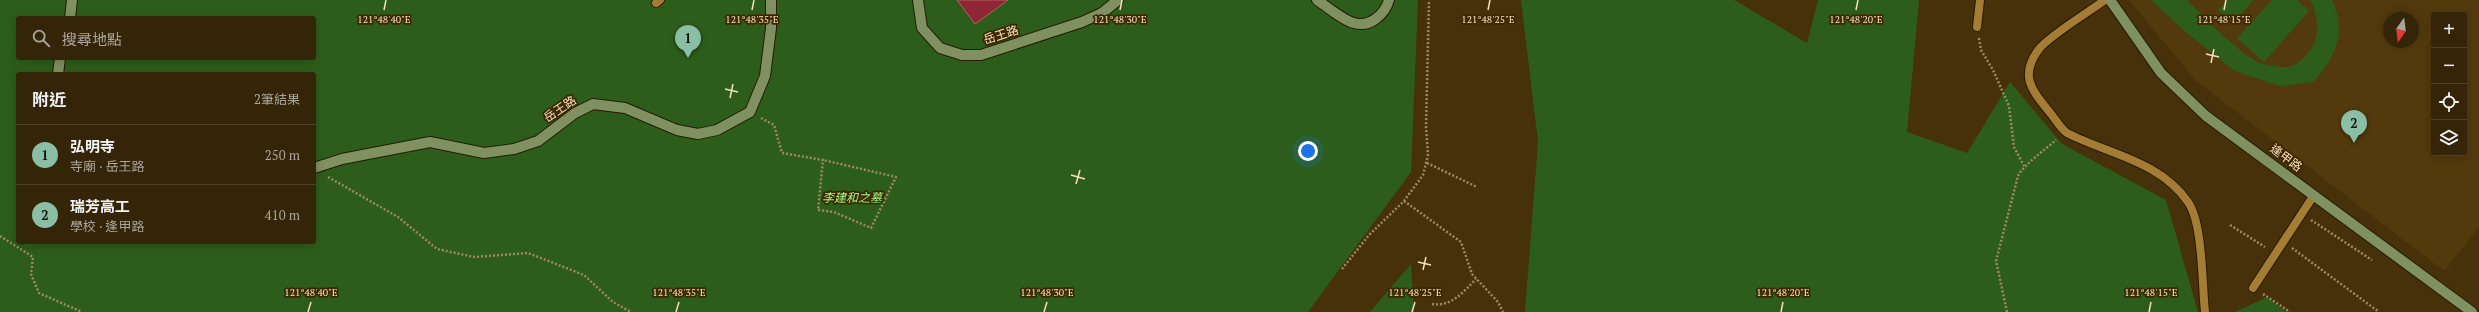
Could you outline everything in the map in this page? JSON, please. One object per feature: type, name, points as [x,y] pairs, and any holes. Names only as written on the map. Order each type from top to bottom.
[{"type":"street","points":[[70,16],[72,0]]},
{"type":"street","points":[[750,112],[765,76],[771,28],[771,0]]},
{"type":"street","name":"岳王路","points":[[918,0],[922,28],[940,48],[962,55],[981,55],[1082,22],[1102,13],[1118,0]]},
{"type":"street","points":[[1317,0],[1355,24],[1373,21],[1386,11],[1389,0]]},
{"type":"street","name":"逢甲路","points":[[2110,0],[2161,73],[2177,91],[2206,116],[2472,312]]},
{"type":"street","points":[[58,72],[60,60]]},
{"type":"street","name":"岳王路","points":[[316,167],[342,160],[430,142],[484,153],[514,149],[538,141],[575,113],[593,104],[625,108],[677,130],[698,134],[717,130],[750,112]]},
{"type":"lane","points":[[1977,27],[1980,0]]},
{"type":"lane","points":[[2105,0],[2040,47],[2032,59],[2029,70],[2031,88],[2065,132],[2124,156],[2148,168],[2170,182],[2189,203],[2200,240],[2205,312]]},
{"type":"lane","points":[[2253,288],[2314,195]]},
{"type":"path","points":[[1342,269],[1369,234],[1404,201],[1423,175],[1428,155],[1426,127],[1429,0]]},
{"type":"path","points":[[1977,27],[1981,50],[1993,70],[2009,106],[2014,147],[2024,166]]},
{"type":"path","points":[[750,112],[774,125],[782,152],[823,160],[896,177],[871,228],[834,212],[818,210],[823,160]]},
{"type":"path","points":[[2007,312],[1996,261],[2018,176],[2024,166],[2034,161],[2065,132]]},
{"type":"path","points":[[1426,163],[1477,187]]},
{"type":"path","points":[[327,176],[398,217],[437,249],[474,257],[528,253],[584,275],[613,302],[631,312]]},
{"type":"path","points":[[1404,201],[1461,242],[1476,279],[1498,302],[1503,312]]},
{"type":"path","points":[[2301,214],[2372,260]]},
{"type":"path","points":[[2230,225],[2275,254]]},
{"type":"path","points":[[0,236],[33,257],[31,274],[39,293],[82,312]]},
{"type":"path","points":[[2283,241],[2379,312]]},
{"type":"path","points":[[1432,304],[1442,306],[1457,298],[1476,279]]},
{"type":"path","points":[[2253,288],[2290,312]]},
{"type":"shaded area","points":[[2129,0],[2479,0],[2479,227],[2444,271],[2195,80]]},
{"type":"green space","name":"李建和之墓","points":[[0,0],[1418,0],[1411,172],[1308,312],[0,312]]},
{"type":"green space","points":[[1521,0],[1734,0],[1807,43],[1818,0],[1919,0],[1907,132],[1967,153],[2010,82],[2062,144],[2166,200],[2198,312],[1525,312],[1538,142]]},
{"type":"green space","points":[[2151,0],[2187,0],[2224,36],[2246,54],[2264,64],[2284,67],[2294,65],[2301,61],[2314,43],[2317,21],[2313,6],[2309,0],[2332,0],[2339,23],[2337,44],[2328,63],[2313,82],[2279,86],[2235,71],[2188,34]]},
{"type":"green space","points":[[2227,0],[2253,0],[2234,23],[2218,10]]},
{"type":"green space","points":[[2272,0],[2297,0],[2309,11],[2264,62],[2237,38]]},
{"type":"green space","points":[[1411,264],[1414,312],[1370,312]]},
{"type":"green space","points":[[2267,297],[2286,312],[2235,312]]},
{"type":"building","points":[[957,0],[1008,0],[975,24]]},
{"type":"place","name":"弘明寺","points":[[688,58]]},
{"type":"place","name":"瑞芳高工","points":[[2354,143]]}]
